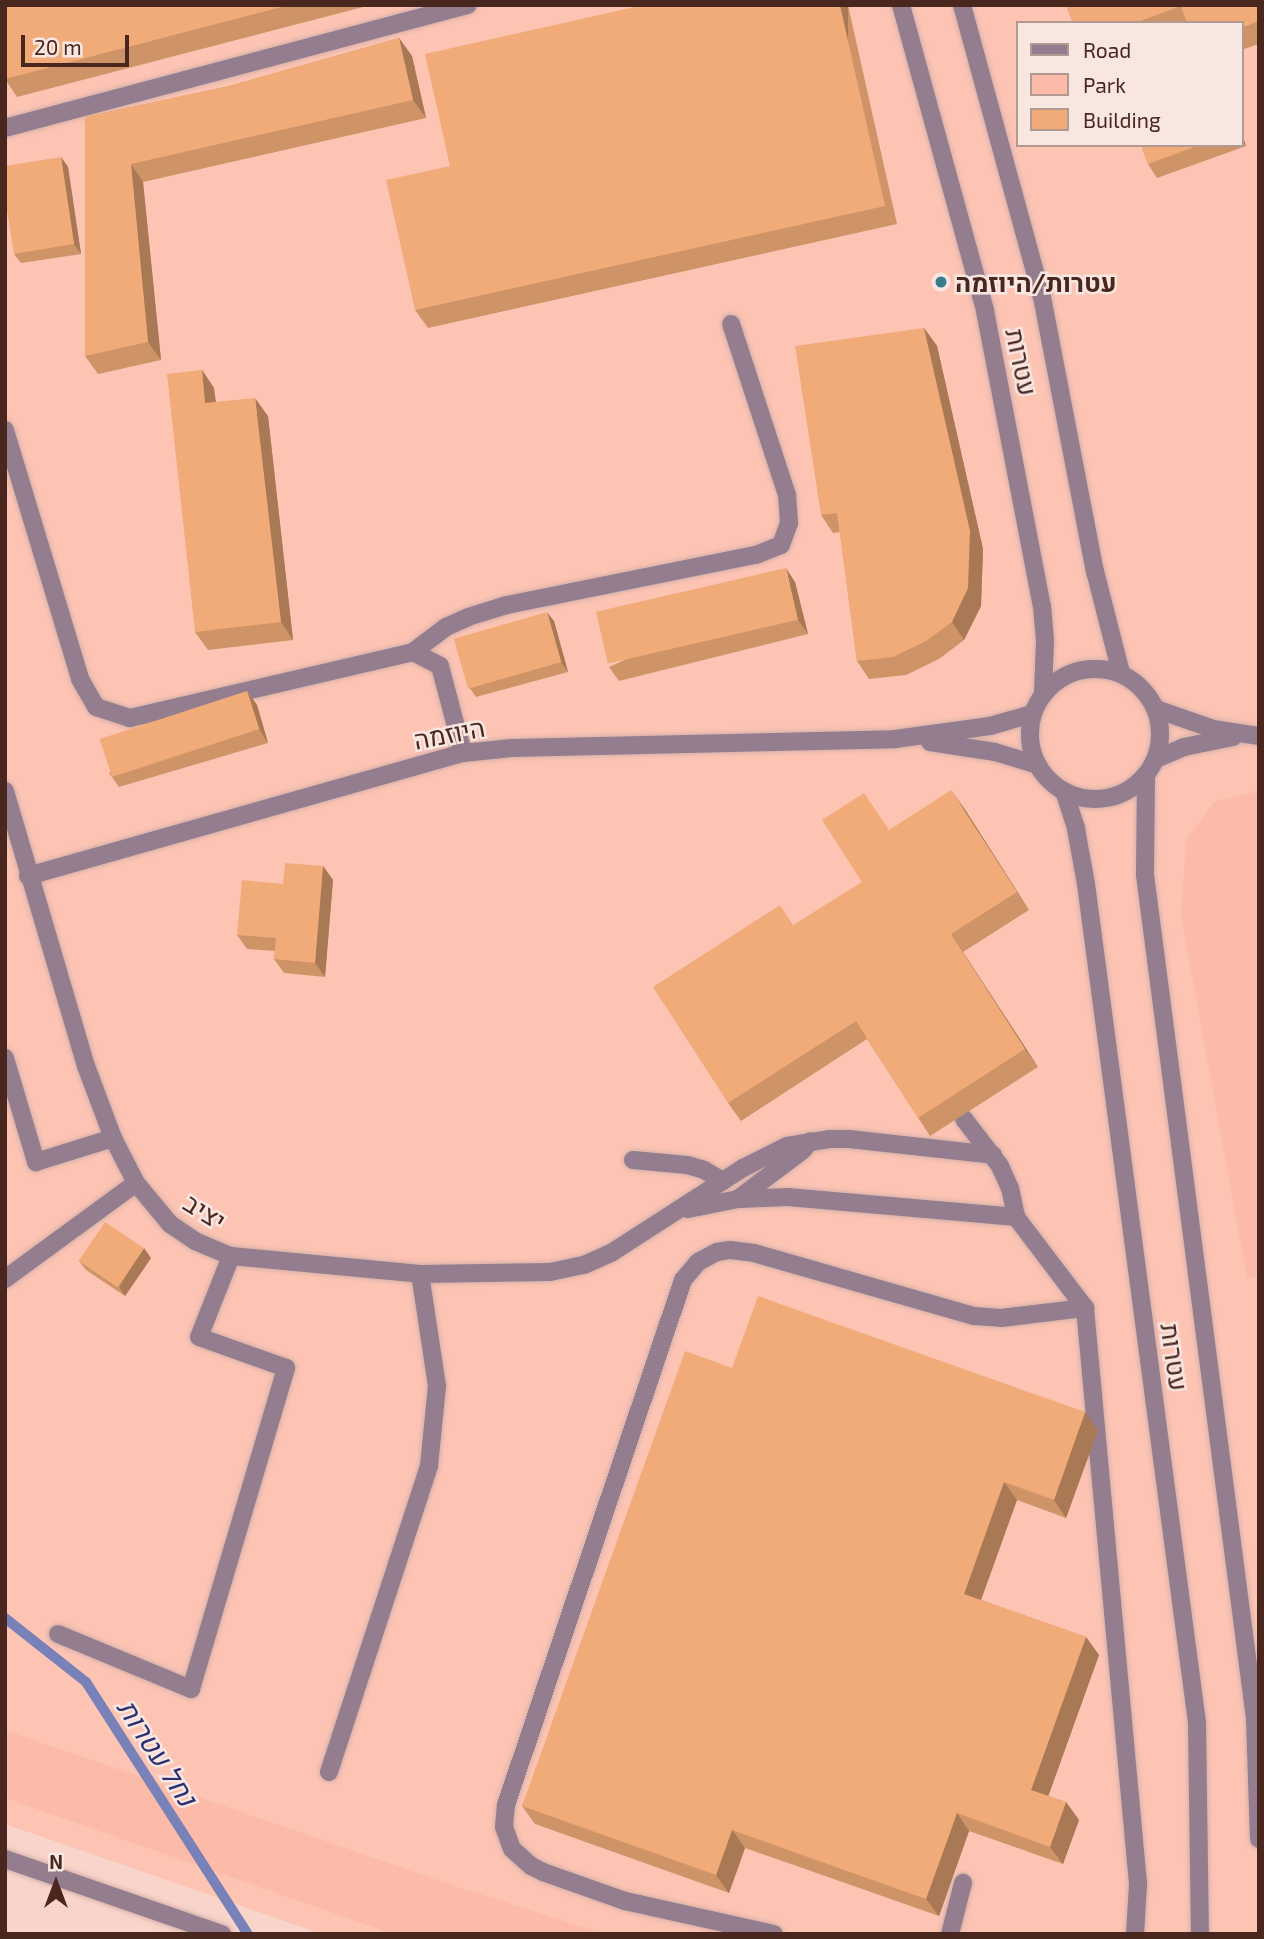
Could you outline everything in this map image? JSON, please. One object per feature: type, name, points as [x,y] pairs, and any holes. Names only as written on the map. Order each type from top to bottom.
[{"type":"street","points":[[5,128],[468,5]]},
{"type":"street","name":"עטרות","points":[[901,5],[988,324],[1042,606],[1045,641],[1043,694]]},
{"type":"street","name":"עטרות","points":[[962,5],[1042,297],[1095,570],[1121,673]]},
{"type":"street","points":[[5,430],[80,680],[96,707],[130,718],[413,652],[446,627],[507,605],[756,555],[781,545],[789,523],[787,495],[731,324]]},
{"type":"street","points":[[413,652],[440,666],[463,753]]},
{"type":"street","points":[[1100,668],[1121,673],[1136,682],[1156,709],[1161,742],[1156,759],[1146,776],[1129,790],[1108,798],[1086,799],[1065,792],[1049,780],[1038,765],[1029,732],[1032,714],[1043,694],[1059,680],[1079,670],[1100,668]]},
{"type":"street","points":[[1156,709],[1213,729],[1253,736]]},
{"type":"street","name":"היוזמה","points":[[28,876],[463,753],[512,748],[895,739],[968,730],[1032,714]]},
{"type":"street","points":[[1156,759],[1184,747],[1253,736]]},
{"type":"street","name":"היוזמה","points":[[895,739],[995,752],[1038,765]]},
{"type":"street","name":"עטרות","points":[[1146,776],[1144,875],[1255,1719],[1259,1839]]},
{"type":"street","name":"יציב","points":[[5,790],[12,845],[28,876],[86,1066],[113,1138],[136,1183],[170,1224],[195,1241],[231,1256],[420,1274],[550,1272],[584,1265],[611,1253],[662,1219]]},
{"type":"street","name":"עטרות","points":[[1065,792],[1076,829],[1086,884],[1197,1723],[1200,1934]]},
{"type":"street","points":[[5,1058],[36,1162],[113,1138]]},
{"type":"street","points":[[964,1119],[993,1155],[1010,1188],[1016,1217],[1085,1308],[1138,1884],[1135,1934]]},
{"type":"street","points":[[662,1219],[764,1156],[810,1141],[849,1139],[993,1155]]},
{"type":"street","points":[[737,1199],[803,1150],[810,1141]]},
{"type":"street","points":[[633,1160],[687,1165],[704,1170],[723,1181]]},
{"type":"street","points":[[5,1279],[136,1183]]},
{"type":"street","points":[[662,1219],[699,1206],[737,1199],[807,1198],[1016,1217]]},
{"type":"street","points":[[774,1934],[625,1901],[543,1872],[531,1866],[512,1849],[503,1827],[506,1805],[683,1280],[698,1262],[717,1252],[730,1250],[754,1253],[974,1316],[1001,1318],[1085,1308]]},
{"type":"street","points":[[58,1634],[191,1689],[286,1368],[199,1337],[231,1256]]},
{"type":"street","points":[[329,1772],[429,1466],[437,1386],[420,1274]]},
{"type":"street","points":[[5,1859],[222,1934]]},
{"type":"street","points":[[950,1934],[963,1883]]},
{"type":"shaded area","points":[[5,5],[1259,5],[1259,1934],[322,1934],[5,1824]]},
{"type":"green space","points":[[1259,791],[1259,1276],[1247,1279],[1181,915],[1186,840],[1214,802]]},
{"type":"green space","points":[[5,1730],[455,1886],[605,1934],[393,1934],[5,1798]]},
{"type":"building","points":[[5,5],[289,5],[5,79]]},
{"type":"building","points":[[644,5],[840,5],[885,206],[415,310],[386,180],[450,166],[425,54]]},
{"type":"building","points":[[1066,5],[1259,5],[1259,21],[1243,27],[1243,21],[1186,21],[1181,6],[1140,21],[1072,21]]},
{"type":"building","points":[[399,38],[413,100],[131,164],[148,342],[85,356],[85,117],[229,86]]},
{"type":"building","points":[[1142,147],[1195,147],[1148,164]]},
{"type":"building","points":[[61,157],[74,244],[14,254],[5,198],[5,166]]},
{"type":"building","points":[[924,328],[970,531],[968,588],[952,622],[926,641],[893,657],[857,661],[837,513],[821,515],[795,346]]},
{"type":"building","points":[[202,370],[205,403],[255,398],[281,622],[195,632],[167,374]]},
{"type":"building","points":[[786,568],[798,620],[608,664],[596,612]]},
{"type":"building","points":[[547,612],[561,662],[468,689],[454,639]]},
{"type":"building","points":[[247,691],[259,729],[112,777],[100,739]]},
{"type":"building","points":[[951,790],[1017,892],[951,934],[1025,1049],[918,1118],[856,1021],[728,1103],[653,987],[780,905],[793,925],[862,882],[822,820],[864,793],[889,830]]},
{"type":"building","points":[[285,863],[323,866],[315,963],[274,959],[276,938],[237,935],[242,880],[283,884]]},
{"type":"building","points":[[105,1222],[144,1248],[118,1287],[79,1261]]},
{"type":"building","points":[[758,1296],[1085,1412],[1054,1500],[1004,1482],[964,1594],[1086,1637],[1031,1790],[1066,1802],[1050,1847],[957,1813],[926,1899],[732,1830],[716,1875],[522,1806],[685,1351],[732,1368]]},
{"type":"waterway","name":"נחל עטרות","points":[[5,1618],[86,1682],[248,1934]]},
{"type":"place","name":"עטרות/היוזמה","points":[[941,282]]}]
